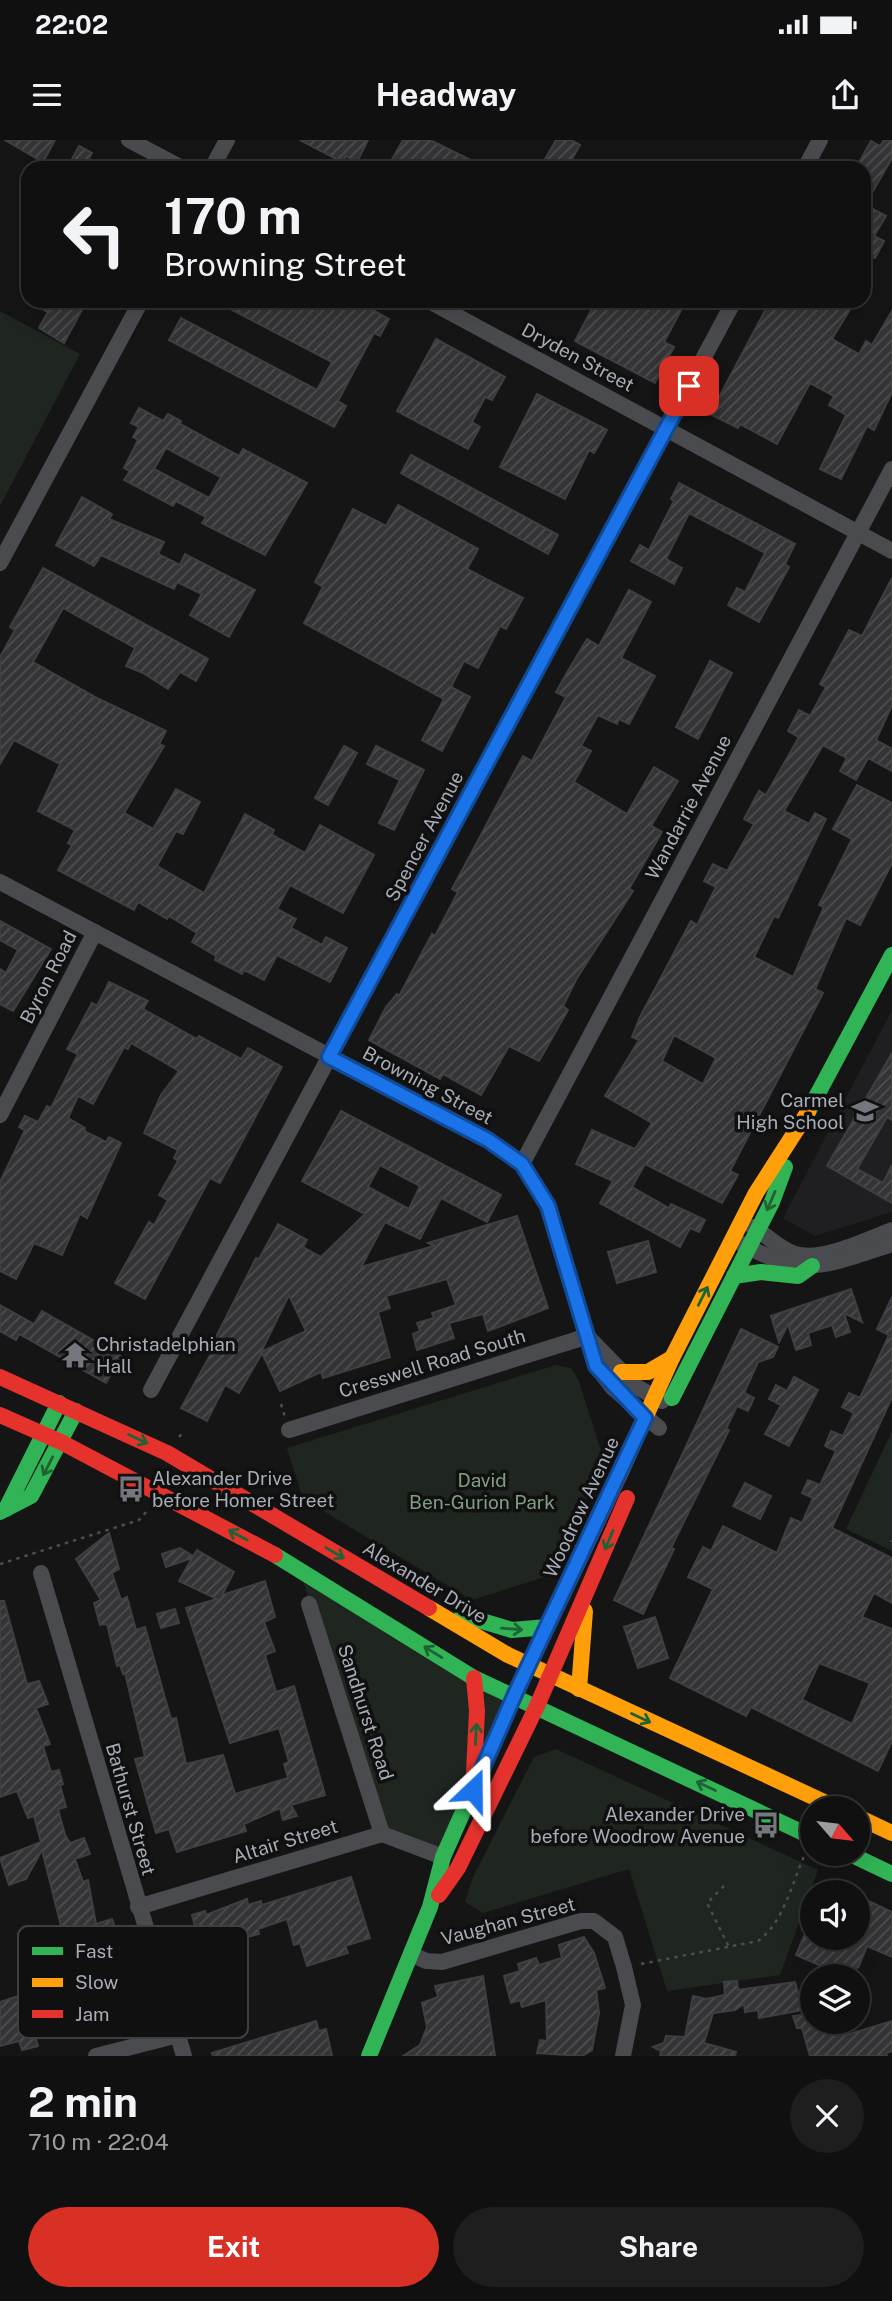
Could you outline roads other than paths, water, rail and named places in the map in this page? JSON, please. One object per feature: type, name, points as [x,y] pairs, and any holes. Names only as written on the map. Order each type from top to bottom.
[{"type":"main road","name":"Woodrow Avenue","points":[[430,1907],[458,1868],[585,1600],[659,1428],[672,1358],[741,1220],[756,1193],[795,1137],[892,955]]},
{"type":"main road","name":"Woodrow Avenue","points":[[369,2056],[430,1907],[443,1857],[515,1694],[645,1418],[662,1401],[758,1230],[772,1202],[795,1137]]},
{"type":"main road","points":[[734,1276],[761,1272],[799,1276],[812,1266]]},
{"type":"main road","points":[[621,1372],[648,1372],[672,1358]]},
{"type":"main road","name":"Alexander Drive","points":[[0,1377],[167,1453],[431,1609],[551,1675],[811,1796]]},
{"type":"main road","points":[[3,1511],[59,1403]]},
{"type":"main road","points":[[3,1511],[31,1496],[37,1488],[76,1411]]},
{"type":"main road","points":[[0,1415],[61,1441],[299,1568],[474,1678],[515,1694],[800,1831]]},
{"type":"main road","points":[[579,1689],[585,1600]]},
{"type":"main road","points":[[431,1609],[453,1611],[501,1628],[547,1628]]},
{"type":"main road","points":[[473,1790],[477,1711],[474,1678]]},
{"type":"main road","points":[[870,1823],[892,1833]]},
{"type":"main road","points":[[870,1864],[892,1874]]},
{"type":"street","points":[[129,140],[169,161]]},
{"type":"street","points":[[216,161],[227,140]]},
{"type":"street","points":[[809,161],[820,140]]},
{"type":"street","points":[[0,563],[137,308]]},
{"type":"street","name":"Dryden Street","points":[[442,308],[892,551]]},
{"type":"street","name":"Spencer Avenue","points":[[151,1390],[730,308]]},
{"type":"street","name":"Wandarrie Avenue","points":[[522,1164],[892,469]]},
{"type":"street","name":"Browning Street","points":[[0,882],[488,1140],[522,1164],[548,1206],[596,1366],[645,1418],[659,1428]]},
{"type":"street","name":"Byron Road","points":[[0,1115],[95,932]]},
{"type":"street","points":[[741,1220],[784,1249],[806,1255],[838,1249],[892,1230]]},
{"type":"street","points":[[732,1238],[780,1263],[812,1266],[892,1244]]},
{"type":"street","name":"Browning Street","points":[[588,1336],[621,1372],[662,1401]]},
{"type":"street","name":"Cresswell Road South","points":[[289,1430],[588,1336]]},
{"type":"street","name":"Bathurst Street","points":[[41,1573],[144,1926]]},
{"type":"street","name":"Sandhurst Road","points":[[309,1604],[382,1834]]},
{"type":"street","points":[[382,1834],[443,1857]]},
{"type":"street","name":"Altair Street","points":[[138,1907],[382,1834]]},
{"type":"street","name":"Vaughan Street","points":[[411,1954],[426,1961],[442,1962],[581,1921],[594,1921],[614,1937],[633,2005],[623,2056]]},
{"type":"street","points":[[96,2056],[166,2038]]},
{"type":"street","name":"Bathurst Street","points":[[179,2038],[184,2056]]},
{"type":"place","name":"Carmel High School","points":[[865,1111]]},
{"type":"place","name":"Christadelphian Hall","points":[[75,1355]]},
{"type":"place","name":"Alexander Drive before Homer Street","points":[[131,1489]]},
{"type":"place","name":"Alexander Drive before Woodrow Avenue","points":[[766,1825]]},
{"type":"park label","name":"David Ben-Gurion Park","points":[[482,1491]]}]
